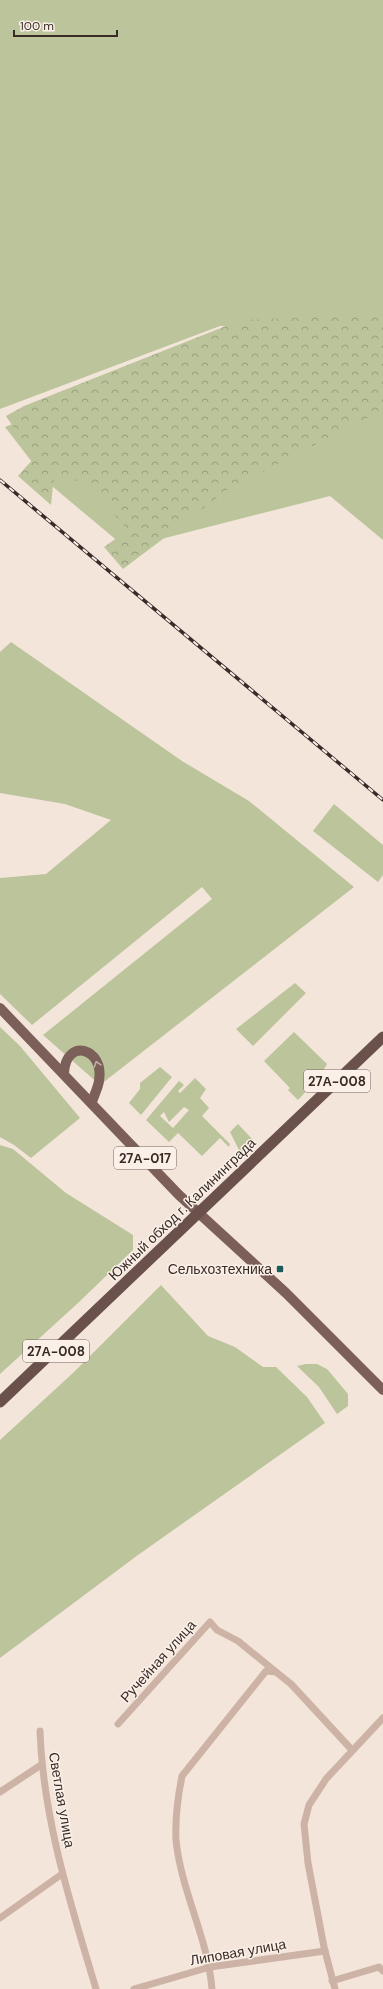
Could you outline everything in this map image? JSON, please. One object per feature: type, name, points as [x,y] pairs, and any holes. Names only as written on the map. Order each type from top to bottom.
[{"type":"highway","name":"Южный обход г. Калининграда","points":[[0,1402],[383,1037]]},
{"type":"main road","name":"27А-017","points":[[0,1008],[179,1194],[286,1293],[383,1390]]},
{"type":"main road","points":[[64,1073],[66,1059],[73,1053],[81,1050],[92,1054],[96,1060],[99,1070],[99,1080],[92,1102]]},
{"type":"street","name":"Ручейная улица","points":[[118,1724],[210,1622],[217,1630],[238,1641],[276,1672]]},
{"type":"street","points":[[212,1989],[210,1967],[188,1895],[176,1840],[178,1796],[182,1776],[260,1676],[266,1671],[276,1672],[291,1684],[352,1750]]},
{"type":"street","points":[[335,1989],[325,1951],[308,1863],[304,1824],[309,1805],[326,1779],[383,1718]]},
{"type":"street","name":"Светлая улица","points":[[40,1731],[41,1765],[62,1874],[96,1989]]},
{"type":"street","points":[[0,1792],[41,1765]]},
{"type":"street","points":[[0,1918],[62,1874]]},
{"type":"street","name":"Липовая улица","points":[[134,1989],[210,1967],[325,1951]]},
{"type":"street","points":[[332,1981],[379,1967],[383,1971]]},
{"type":"green space","points":[[0,0],[383,0],[383,331],[220,326],[0,409]]},
{"type":"green space","points":[[383,314],[383,410],[229,489],[123,569],[104,547],[128,530],[86,483],[54,475],[51,505],[18,476],[34,458],[6,416],[24,406],[241,320]]},
{"type":"green space","points":[[218,344],[383,347],[383,540],[330,496],[126,548],[28,466],[32,462],[5,427]]},
{"type":"green space","points":[[11,642],[182,761],[249,801],[354,887],[100,1085],[43,1035],[212,899],[202,887],[32,1025],[0,994],[0,878],[46,874],[111,820],[65,804],[0,793],[0,652]]},
{"type":"green space","points":[[334,804],[383,845],[383,875],[378,882],[313,831]]},
{"type":"green space","points":[[295,983],[306,993],[253,1046],[236,1029]]},
{"type":"green space","points":[[0,1027],[20,1046],[80,1118],[31,1158],[14,1145],[0,1137]]},
{"type":"green space","points":[[294,1032],[327,1064],[320,1076],[298,1100],[288,1090],[290,1088],[264,1061]]},
{"type":"green space","points":[[160,1067],[172,1077],[141,1115],[129,1103],[140,1089],[140,1083]]},
{"type":"green space","points":[[195,1078],[206,1089],[200,1098],[209,1108],[202,1116],[230,1144],[229,1147],[220,1138],[202,1156],[178,1133],[169,1142],[146,1120],[179,1081],[184,1085],[178,1091],[180,1093]],"holes":[[[184,1107],[189,1110],[173,1128],[160,1116],[164,1112],[169,1122]]]},
{"type":"green space","points":[[238,1124],[255,1142],[241,1154],[230,1132]]},
{"type":"green space","points":[[0,1145],[13,1149],[66,1193],[133,1235],[133,1250],[78,1303],[0,1374]]},
{"type":"green space","points":[[161,1285],[208,1336],[235,1347],[263,1367],[276,1367],[307,1397],[325,1423],[138,1555],[0,1658],[0,1440],[73,1373]]},
{"type":"green space","points":[[317,1364],[327,1369],[348,1394],[348,1406],[337,1414],[319,1387],[297,1366]]},
{"type":"railway","points":[[0,480],[383,800]]},
{"type":"place","name":"Сельхозтехника","points":[[280,1269]]}]
